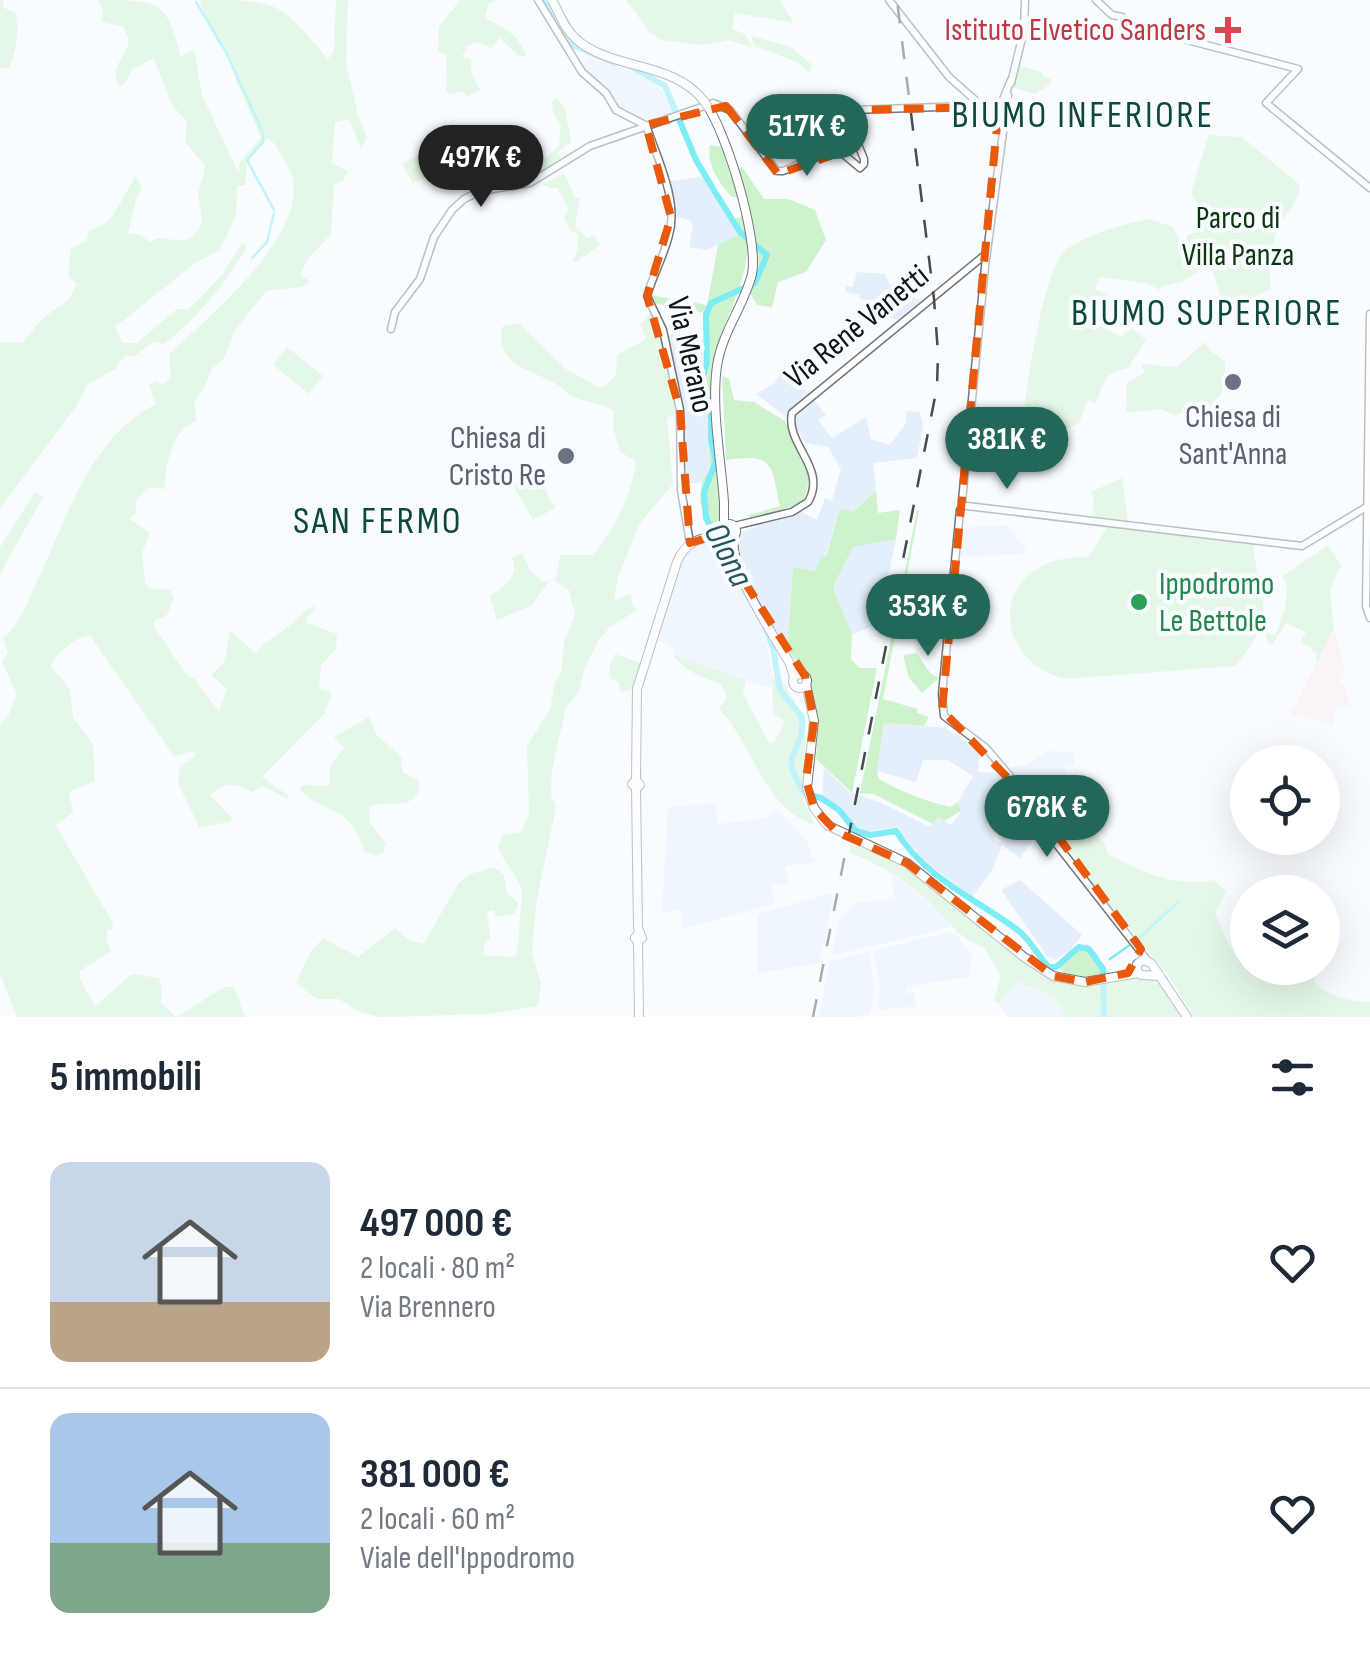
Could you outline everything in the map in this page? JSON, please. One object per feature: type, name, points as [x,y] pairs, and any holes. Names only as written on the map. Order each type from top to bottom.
[{"type":"main road","points":[[552,0],[563,22],[584,45],[671,76],[690,87],[712,112],[721,132],[754,249],[746,291],[723,340],[717,366],[727,532],[746,584],[808,695],[814,721],[806,780],[810,800],[830,827],[907,863],[1040,969],[1062,979],[1089,982],[1144,967],[1186,1017]]},
{"type":"main road","points":[[639,1017],[636,689],[682,550],[690,542],[727,532]]},
{"type":"street","points":[[538,0],[582,72],[606,93],[616,110],[646,126]]},
{"type":"street","points":[[889,0],[960,88],[1002,112]]},
{"type":"street","points":[[1025,0],[1024,30],[1002,112],[942,694],[944,716],[986,748],[1037,808],[1054,841],[1109,907],[1144,967]]},
{"type":"street","points":[[1096,0],[1108,13],[1122,16],[1134,26],[1298,69],[1266,103],[1370,188]]},
{"type":"street","points":[[972,96],[975,107]]},
{"type":"street","points":[[391,329],[395,312],[416,287],[434,237],[458,203],[475,193],[530,183],[596,144],[682,113],[714,102],[726,106],[771,165],[783,172],[834,150],[862,168],[864,159],[849,124],[853,110],[989,106],[1002,112]]},
{"type":"street","name":"Via Merano","points":[[646,126],[672,217],[669,237],[647,296],[664,330],[680,410],[681,490],[690,542]]},
{"type":"street","name":"Via Renè Vanetti","points":[[727,532],[792,512],[808,502],[812,495],[812,471],[790,423],[795,409],[986,254]]},
{"type":"street","points":[[1370,314],[1366,606],[1370,618]]},
{"type":"street","points":[[963,506],[1302,546],[1368,506]]},
{"type":"highlighted area","points":[[726,106],[778,174],[856,147],[853,110],[986,107],[998,115],[942,710],[1037,808],[1141,949],[1128,973],[1085,982],[1053,976],[907,863],[837,832],[814,808],[806,780],[814,721],[805,676],[746,584],[728,532],[690,543],[680,410],[647,296],[671,217],[646,125]]},
{"type":"shaded area","points":[[589,58],[641,73],[662,91],[675,112],[646,123],[621,111],[608,89],[586,72],[582,65]]},
{"type":"shaded area","points":[[704,176],[740,234],[707,250],[689,247],[693,225],[674,216],[667,182]]},
{"type":"shaded area","points":[[857,272],[885,274],[889,284],[923,302],[898,320],[867,311],[870,302],[845,292],[846,286],[853,287]]},
{"type":"shaded area","points":[[672,333],[704,339],[701,387],[707,399],[710,469],[702,482],[684,484],[684,417],[669,336]]},
{"type":"shaded area","points":[[784,364],[826,415],[818,420],[832,438],[866,417],[871,439],[890,445],[905,425],[907,411],[920,412],[923,426],[917,458],[873,463],[876,491],[853,512],[840,510],[825,556],[815,571],[793,567],[787,652],[753,592],[735,543],[739,533],[799,511],[817,520],[825,498],[832,501],[841,469],[828,447],[805,443],[794,423],[756,394],[775,383]]},
{"type":"shaded area","points":[[1007,525],[1026,550],[1024,554],[959,557],[961,528]]},
{"type":"shaded area","points":[[714,539],[762,624],[773,677],[771,688],[673,655],[676,649],[656,640],[684,552],[692,545]]},
{"type":"shaded area","points":[[896,539],[879,624],[852,634],[833,587],[853,547]]},
{"type":"shaded area","points":[[1334,628],[1345,667],[1338,682],[1345,686],[1351,708],[1337,707],[1333,726],[1290,715]]},
{"type":"shaded area","points":[[884,723],[945,728],[980,750],[978,772],[1002,773],[1018,789],[1007,801],[1001,795],[990,804],[987,826],[996,842],[1000,842],[1027,799],[1033,805],[1043,826],[1020,858],[1002,845],[992,870],[972,897],[924,860],[898,830],[864,832],[822,797],[824,768],[849,792],[930,827],[938,817],[951,825],[961,812],[958,802],[973,776],[948,760],[923,760],[916,782],[877,771]]},
{"type":"shaded area","points":[[1048,751],[1074,753],[1074,765],[1065,766],[1065,779],[1049,790],[1037,780],[1025,790],[1007,769],[1019,764],[1024,767]]},
{"type":"shaded area","points":[[715,803],[718,824],[769,818],[776,808],[806,840],[814,862],[786,866],[789,883],[771,886],[775,904],[683,928],[681,910],[662,912],[668,807]]},
{"type":"shaded area","points":[[891,875],[919,891],[940,910],[951,927],[835,955],[832,952],[839,921],[856,903],[895,899]]},
{"type":"shaded area","points":[[1020,880],[1082,935],[1071,950],[1055,960],[1047,956],[1001,890]]},
{"type":"shaded area","points":[[834,893],[819,963],[758,973],[760,913]]},
{"type":"shaded area","points":[[948,932],[958,937],[972,954],[969,977],[907,986],[907,994],[914,993],[917,1006],[878,1010],[880,988],[873,951]]},
{"type":"shaded area","points":[[870,951],[874,992],[870,1013],[819,1017],[830,961]]},
{"type":"shaded area","points":[[1015,982],[1055,997],[1066,1017],[1008,1017],[999,1004]]},
{"type":"green space","points":[[0,0],[4,8],[15,12],[16,18],[15,50],[8,68],[0,68]]},
{"type":"green space","points":[[98,0],[135,1],[158,7],[171,24],[181,57],[194,49],[202,95],[238,172],[240,162],[261,137],[229,56],[217,42],[199,0],[246,1],[275,7],[298,25],[328,59],[334,51],[336,0],[348,0],[346,62],[367,138],[361,148],[349,119],[335,122],[332,163],[348,171],[343,181],[334,184],[331,234],[300,274],[310,282],[302,287],[266,291],[234,332],[224,358],[211,370],[194,402],[197,421],[181,431],[172,449],[165,489],[150,487],[136,499],[136,513],[130,519],[150,533],[142,553],[145,583],[152,589],[170,590],[174,598],[167,615],[154,621],[154,627],[186,674],[195,679],[219,712],[227,689],[211,675],[224,663],[230,631],[256,653],[314,606],[307,623],[337,634],[336,649],[321,665],[319,689],[332,692],[325,713],[262,777],[288,799],[262,786],[253,792],[236,785],[221,787],[210,795],[232,818],[230,822],[199,827],[178,783],[180,767],[195,756],[193,751],[174,756],[90,636],[73,642],[57,656],[51,666],[70,690],[73,718],[93,744],[95,781],[69,792],[73,812],[56,826],[113,923],[112,930],[107,930],[111,951],[80,971],[79,978],[95,1006],[132,974],[159,978],[161,1003],[176,1017],[17,1017],[0,974],[0,725],[17,694],[2,662],[8,652],[3,638],[22,614],[69,509],[96,460],[133,419],[156,404],[149,385],[157,381],[163,385],[171,377],[169,354],[234,293],[277,239],[290,212],[294,186],[278,149],[267,139],[247,162],[245,185],[237,186],[236,216],[220,250],[194,264],[115,327],[123,343],[137,343],[177,309],[189,309],[222,275],[242,243],[247,247],[230,274],[164,344],[153,342],[133,357],[125,356],[115,369],[87,385],[77,405],[0,509],[0,342],[22,343],[42,319],[69,299],[77,284],[68,276],[71,248],[86,242],[89,230],[105,224],[136,176],[142,189],[128,233],[139,234],[150,242],[157,238],[186,241],[201,223],[199,190],[205,166],[185,142],[187,122],[172,105],[154,58],[131,70],[120,87],[116,73],[129,38],[122,26],[101,22],[103,10]]},
{"type":"green space","points":[[460,0],[496,0],[488,5],[485,18],[515,37],[526,56],[517,55],[500,38],[491,48],[477,42],[467,46],[462,57],[471,59],[471,72],[480,90],[467,97],[462,91],[450,95],[446,91],[447,55],[438,52],[439,27]]},
{"type":"green space","points":[[626,0],[779,0],[794,23],[735,13],[732,29],[745,34],[752,47],[728,40],[701,45],[661,40],[649,31]]},
{"type":"green space","points":[[751,36],[791,47],[812,65],[809,74],[799,63],[755,46]]},
{"type":"green space","points":[[1019,66],[1043,72],[1043,76],[1051,79],[1049,85],[1035,94],[1013,87]]},
{"type":"green space","points":[[556,98],[565,108],[571,142],[559,151],[560,160],[530,181],[493,185],[525,175],[559,146],[561,125],[553,113],[552,101]]},
{"type":"green space","name":"Parco di Villa Panza","points":[[1209,135],[1242,137],[1300,185],[1274,239],[1271,289],[1240,306],[1238,299],[1223,304],[1211,266],[1205,266],[1187,245],[1187,236],[1197,231],[1204,219],[1191,192]]},
{"type":"green space","points":[[450,138],[458,162],[413,183],[402,164]]},
{"type":"green space","points":[[710,145],[724,147],[738,197],[732,197],[715,173]]},
{"type":"green space","points":[[742,167],[764,199],[788,199],[815,210],[826,240],[806,272],[778,282],[772,307],[757,305],[750,293],[756,246],[752,216],[738,170]]},
{"type":"green space","points":[[564,173],[575,197],[580,199],[575,227],[588,238],[594,235],[600,245],[576,262],[576,232],[570,231],[564,216],[569,210],[557,188],[543,184]]},
{"type":"green space","points":[[742,216],[747,235],[744,272],[713,363],[722,517],[717,526],[708,529],[700,501],[702,482],[710,469],[707,399],[701,387],[705,364],[704,313],[653,303],[650,295],[707,305],[718,245],[739,234],[733,220]]},
{"type":"green space","points":[[1149,219],[1173,227],[1185,251],[1199,261],[1198,271],[1185,281],[1160,290],[1146,283],[1100,277],[1095,289],[1120,301],[1108,329],[1121,337],[1132,328],[1146,340],[1128,368],[1113,372],[1106,379],[1096,403],[1088,400],[1079,423],[1064,431],[1070,440],[1045,457],[1019,445],[1035,343],[1055,266],[1064,252],[1081,241]]},
{"type":"green space","points":[[651,314],[665,350],[678,413],[667,418],[673,484],[640,523],[618,577],[614,600],[631,594],[637,610],[609,628],[598,641],[584,670],[580,690],[566,707],[552,770],[551,794],[556,807],[536,904],[532,954],[541,984],[538,1006],[489,1014],[379,1017],[359,1012],[339,999],[317,999],[296,982],[310,953],[323,938],[358,957],[395,928],[409,940],[423,944],[459,883],[470,874],[494,867],[504,875],[507,893],[518,903],[515,913],[496,917],[494,910],[487,912],[490,939],[484,945],[483,955],[516,957],[521,887],[498,846],[503,835],[521,832],[529,814],[527,746],[550,709],[555,682],[561,673],[564,642],[575,615],[569,590],[555,581],[560,555],[593,555],[621,511],[636,461],[620,452],[613,426],[614,411],[576,398],[516,364],[504,349],[503,326],[518,323],[567,370],[601,388],[615,375],[617,355],[646,339],[640,324]]},
{"type":"green space","points":[[1205,342],[1209,350],[1225,361],[1225,381],[1222,392],[1200,417],[1193,410],[1175,415],[1160,409],[1126,413],[1127,383],[1144,373],[1142,364],[1177,367]]},
{"type":"green space","points":[[287,347],[323,376],[309,394],[273,365]]},
{"type":"green space","points":[[722,376],[729,379],[734,400],[754,402],[785,421],[808,472],[803,503],[751,520],[749,515],[780,506],[775,481],[763,461],[726,460]]},
{"type":"green space","points":[[532,465],[555,508],[533,520],[509,478]]},
{"type":"green space","points":[[1122,478],[1128,522],[1092,517],[1091,492]]},
{"type":"green space","points":[[876,491],[878,513],[900,510],[896,539],[853,547],[833,587],[852,634],[851,659],[859,668],[877,668],[852,793],[816,759],[818,732],[810,675],[787,652],[793,567],[815,571],[821,557],[826,556],[840,509],[853,512]]},
{"type":"green space","points":[[35,492],[43,497],[0,574],[0,547]]},
{"type":"green space","points":[[917,511],[883,699],[918,709],[917,713],[929,717],[924,726],[884,723],[877,771],[879,779],[914,796],[950,807],[958,802],[961,811],[944,821],[938,817],[933,824],[873,794],[860,793]]},
{"type":"green space","name":"Ippodromo Le Bettole","points":[[1109,525],[1253,543],[1264,607],[1258,632],[1235,666],[1066,679],[1029,659],[1017,644],[1011,626],[1010,608],[1016,591],[1028,575],[1048,563],[1088,557]]},
{"type":"green space","points":[[1328,545],[1341,565],[1330,591],[1334,628],[1317,662],[1316,653],[1301,641],[1306,632],[1286,623],[1272,645],[1265,632],[1275,636],[1283,613],[1287,592],[1283,576]]},
{"type":"green space","points":[[522,553],[531,572],[544,582],[550,580],[532,605],[497,620],[490,596],[509,580],[514,570],[512,558]]},
{"type":"green space","points":[[917,653],[930,673],[939,678],[922,693],[909,678],[903,655]]},
{"type":"green space","points":[[615,654],[643,664],[635,689],[620,692],[619,683],[610,678],[609,668]]},
{"type":"green space","points":[[673,655],[746,680],[743,693],[769,743],[774,742],[785,722],[773,713],[772,679],[781,678],[806,723],[804,802],[815,825],[797,817],[771,791],[719,709],[727,697],[721,684],[689,670]]},
{"type":"green space","points":[[369,717],[376,734],[401,757],[403,773],[418,780],[420,788],[405,803],[370,807],[369,822],[386,844],[383,852],[375,856],[364,851],[351,824],[299,789],[304,785],[329,786],[330,767],[344,748],[334,737]]},
{"type":"green space","points":[[1065,789],[1073,792],[1058,804],[1057,811],[1104,842],[1108,854],[1172,880],[1213,880],[1226,891],[1215,913],[1230,946],[1230,985],[1318,985],[1340,997],[1370,1002],[1370,1017],[1194,1017],[1168,975],[1094,885],[1047,818],[1051,795]]},
{"type":"green space","points":[[851,844],[888,857],[905,868],[1040,972],[1071,983],[1056,963],[1087,944],[1106,970],[1119,978],[1154,978],[1180,1017],[1066,1017],[1055,997],[1016,982],[999,1004],[994,1000],[1001,976],[984,947],[959,933],[908,884],[849,853]]},
{"type":"green space","points":[[224,987],[234,987],[245,1017],[177,1017]]},
{"type":"waterway","name":"Olona","points":[[546,0],[572,45],[615,63]]},
{"type":"waterway","points":[[196,2],[226,52],[263,133],[263,142],[247,160],[274,210]]},
{"type":"waterway","name":"Olona","points":[[632,67],[665,86],[696,160],[715,192],[740,232],[767,255],[755,283],[711,303],[706,315],[707,362],[702,380],[711,402],[711,440],[716,461],[704,492],[706,518],[748,597]]},
{"type":"waterway","points":[[252,258],[267,242],[274,213]]},
{"type":"waterway","name":"Olona","points":[[766,630],[780,690],[802,717],[792,768],[804,793],[839,810],[856,831],[870,835],[896,831],[936,875],[1019,931],[1049,967],[1056,967],[1079,947],[1089,949],[1103,969],[1104,1017]]},
{"type":"waterway","points":[[1138,939],[1178,902]]},
{"type":"waterway","points":[[1110,959],[1131,944]]},
{"type":"railway","points":[[813,1017],[937,387],[934,299],[897,0]]},
{"type":"place","name":"Istituto Elvetico Sanders","points":[[1228,30]]},
{"type":"place","name":"Chiesa di Sant'Anna","points":[[1233,382]]},
{"type":"place","name":"Chiesa di Cristo Re","points":[[566,456]]},
{"type":"place","name":"Ippodromo Le Bettole","points":[[1139,602]]},
{"type":"district","name":"BIUMO INFERIORE","points":[[1083,115]]},
{"type":"district","name":"BIUMO SUPERIORE","points":[[1207,313]]},
{"type":"district","name":"SAN FERMO","points":[[378,521]]}]
